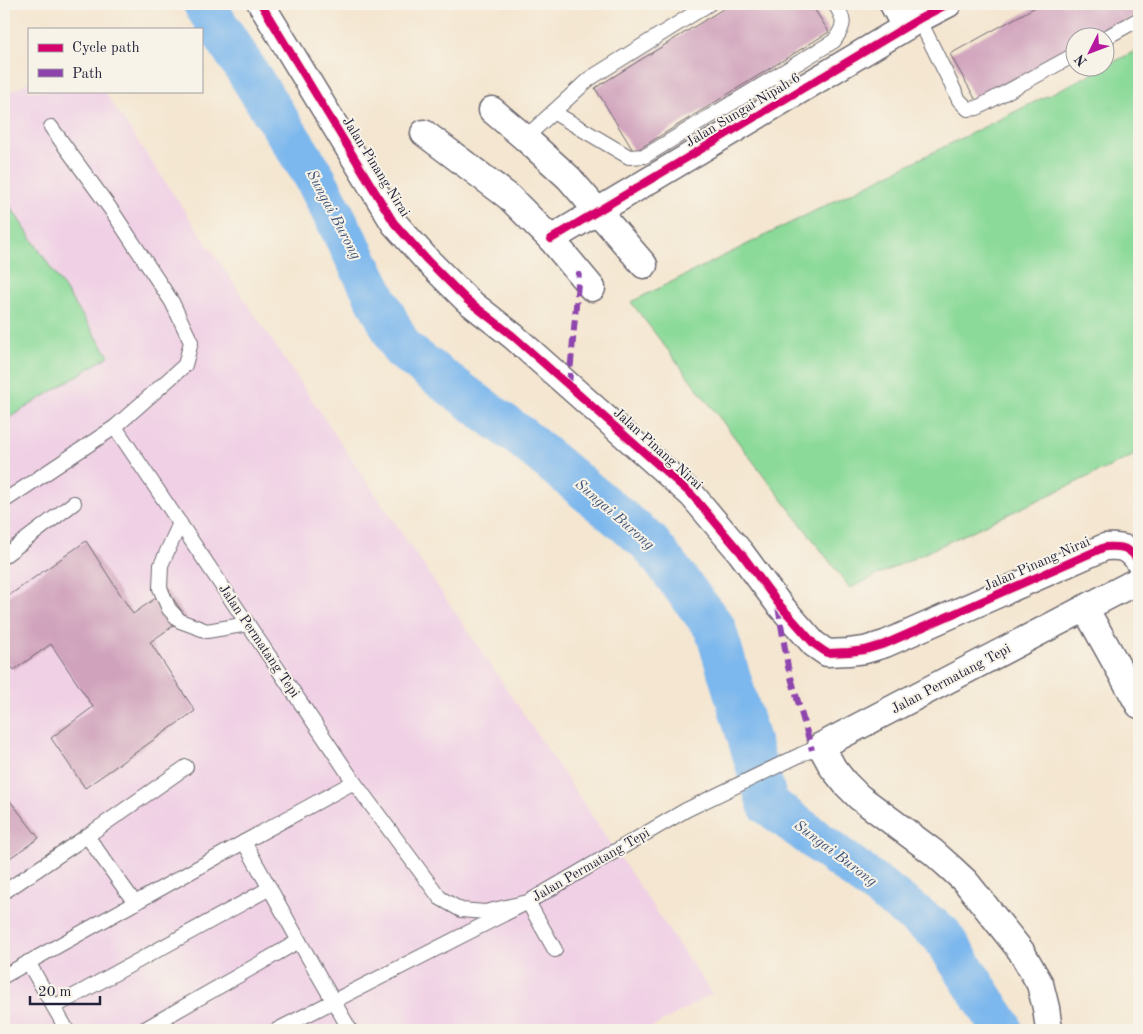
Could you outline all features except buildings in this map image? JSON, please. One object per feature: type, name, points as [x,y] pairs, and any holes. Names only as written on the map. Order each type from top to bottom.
[{"type":"street","name":"Jalan Pinang Nirai","points":[[262,4],[400,230],[467,300],[513,336],[692,495],[741,553],[778,602],[814,644],[827,653],[857,651],[885,644],[1105,547],[1127,549],[1136,556],[1139,562]]},
{"type":"street","points":[[893,4],[912,23]]},
{"type":"street","name":"Jalan Sungai Nipah 6","points":[[551,239],[912,23],[948,4]]},
{"type":"street","points":[[492,110],[569,178],[644,265]]},
{"type":"street","points":[[424,133],[509,197],[551,239],[592,288]]},
{"type":"street","name":"Jalan Permatang Tepi","points":[[812,750],[1139,580]]},
{"type":"street","points":[[1086,608],[1139,705]]},
{"type":"street","points":[[812,750],[833,768],[859,797],[933,852],[966,882],[1022,951],[1040,984],[1049,1030]]},
{"type":"lane","points":[[525,138],[588,79],[709,4]]},
{"type":"lane","points":[[553,112],[629,157],[645,156],[834,41],[843,28],[842,16],[835,4]]},
{"type":"lane","points":[[1116,32],[1139,19]]},
{"type":"lane","points":[[912,23],[959,100],[968,110],[977,108],[1066,59]]},
{"type":"lane","points":[[4,501],[115,427],[186,365],[190,342],[172,302],[112,211],[51,127]]},
{"type":"lane","name":"Jalan Permatang Tepi","points":[[115,427],[354,782],[440,898],[461,910],[485,912],[528,902],[686,810],[812,750]]},
{"type":"lane","points":[[4,556],[74,503]]},
{"type":"lane","points":[[180,523],[161,565],[160,588],[169,610],[180,621],[207,631],[248,624]]},
{"type":"lane","points":[[4,892],[186,767]]},
{"type":"lane","points":[[4,976],[354,782]]},
{"type":"lane","points":[[87,836],[135,903]]},
{"type":"lane","points":[[244,842],[350,1030]]},
{"type":"lane","points":[[54,1007],[270,888]]},
{"type":"lane","points":[[277,1030],[528,902],[555,950]]},
{"type":"lane","points":[[143,1030],[299,941]]},
{"type":"lane","points":[[28,962],[67,1030]]},
{"type":"shaded area","points":[[28,83],[28,92],[105,92],[712,994],[647,1030],[4,1030],[4,95]]},
{"type":"green space","points":[[1139,49],[1139,453],[850,588],[631,302],[1083,78],[1116,78],[1116,61]]},
{"type":"green space","points":[[4,197],[109,356],[4,421]]},
{"type":"waterway","name":"Sungai Burong","points":[[204,4],[314,176],[402,349],[521,437],[649,542],[715,628],[768,804],[941,934],[1002,1030]]},
{"type":"marked path","points":[[569,385],[579,272]]},
{"type":"marked path","points":[[778,606],[788,667],[812,750]]},
{"type":"cycle path","points":[[261,4],[394,223],[427,260],[467,300],[513,336],[692,495],[741,553],[778,603],[814,644],[827,653],[865,650],[885,644],[1105,547],[1125,548],[1139,562]]},
{"type":"cycle path","points":[[551,239],[919,19],[948,4]]}]
